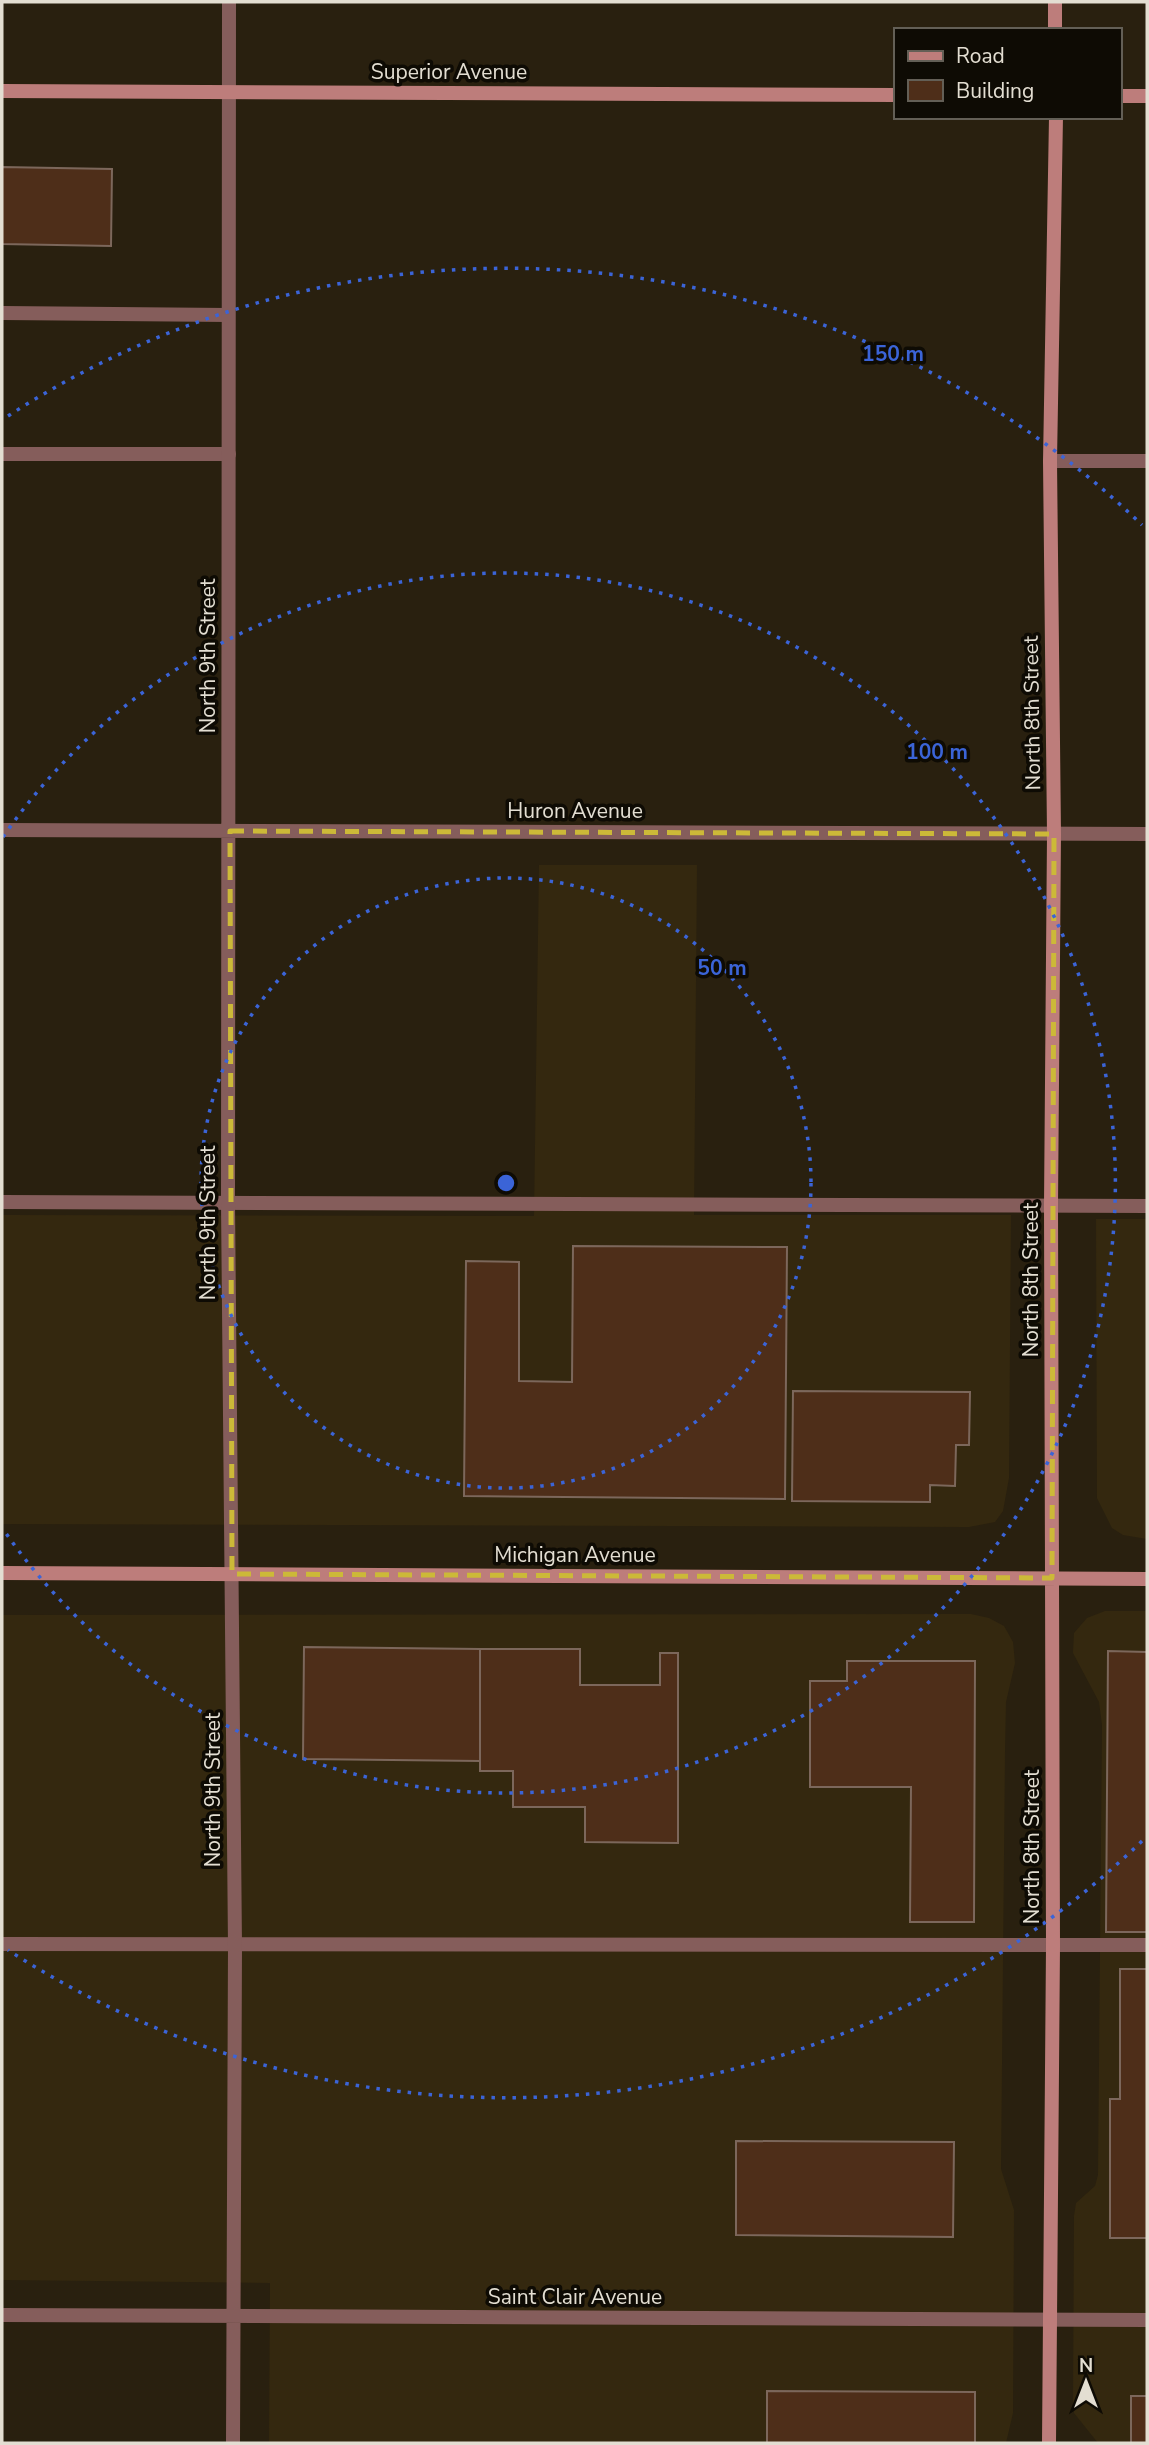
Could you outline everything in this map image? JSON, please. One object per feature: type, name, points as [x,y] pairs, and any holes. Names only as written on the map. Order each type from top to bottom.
[{"type":"main road","points":[[1055,2],[1055,28]]},
{"type":"main road","name":"Superior Avenue","points":[[2,91],[894,95]]},
{"type":"main road","points":[[1121,96],[1147,96]]},
{"type":"main road","name":"North 8th Street","points":[[1049,2443],[1053,1946],[1051,1205],[1054,834],[1050,461],[1056,119]]},
{"type":"main road","name":"Michigan Avenue","points":[[2,1573],[1147,1578]]},
{"type":"street","name":"North 9th Street","points":[[229,2],[228,1203],[235,1946],[233,2443]]},
{"type":"street","points":[[2,313],[228,315]]},
{"type":"street","points":[[2,454],[229,454]]},
{"type":"street","points":[[1050,461],[1147,461]]},
{"type":"street","name":"Huron Avenue","points":[[2,830],[1147,834]]},
{"type":"street","points":[[2,1202],[1147,1206]]},
{"type":"street","points":[[2,1944],[1147,1945]]},
{"type":"street","name":"Saint Clair Avenue","points":[[2,2315],[1147,2320]]},
{"type":"highlighted area","points":[[230,831],[1054,834],[1052,1578],[232,1574]]},
{"type":"shaded area","points":[[539,865],[697,865],[694,1215],[1011,1215],[1009,1478],[1003,1511],[995,1522],[969,1527],[2,1524],[2,1215],[534,1216]]},
{"type":"shaded area","points":[[1096,1219],[1147,1219],[1147,1539],[1123,1535],[1112,1528],[1097,1498]]},
{"type":"shaded area","points":[[1105,1611],[1147,1611],[1147,2443],[1098,2443],[1074,2413],[1073,2403],[1074,2216],[1076,2203],[1095,2186],[1098,2175],[1102,1725],[1099,1702],[1073,1653],[1074,1633],[1087,1618]]},
{"type":"shaded area","points":[[971,1614],[989,1618],[1004,1626],[1013,1642],[1015,1663],[1006,1702],[1005,1752],[1001,2169],[1014,2210],[1013,2413],[1006,2443],[269,2443],[270,2283],[2,2280],[2,1615]]},
{"type":"building","points":[[2,167],[112,169],[111,246],[2,244]]},
{"type":"building","points":[[573,1246],[787,1247],[785,1499],[464,1496],[466,1261],[519,1262],[519,1381],[572,1382]]},
{"type":"building","points":[[793,1391],[970,1392],[969,1445],[956,1445],[955,1486],[930,1485],[930,1502],[792,1501]]},
{"type":"building","points":[[304,1647],[480,1649],[480,1761],[303,1759]]},
{"type":"building","points":[[480,1649],[580,1649],[580,1685],[660,1685],[660,1653],[678,1653],[678,1843],[585,1842],[585,1807],[513,1807],[513,1771],[480,1771]]},
{"type":"building","points":[[1108,1651],[1147,1652],[1147,1932],[1106,1932]]},
{"type":"building","points":[[847,1661],[975,1661],[974,1922],[910,1922],[911,1787],[810,1787],[810,1681],[847,1681]]},
{"type":"building","points":[[1120,1969],[1147,1969],[1147,2238],[1110,2238],[1110,2099],[1120,2099]]},
{"type":"building","points":[[736,2141],[954,2142],[953,2237],[736,2235]]},
{"type":"building","points":[[767,2391],[975,2392],[975,2443],[767,2443]]},
{"type":"building","points":[[1131,2396],[1147,2396],[1147,2443],[1131,2443]]}]
